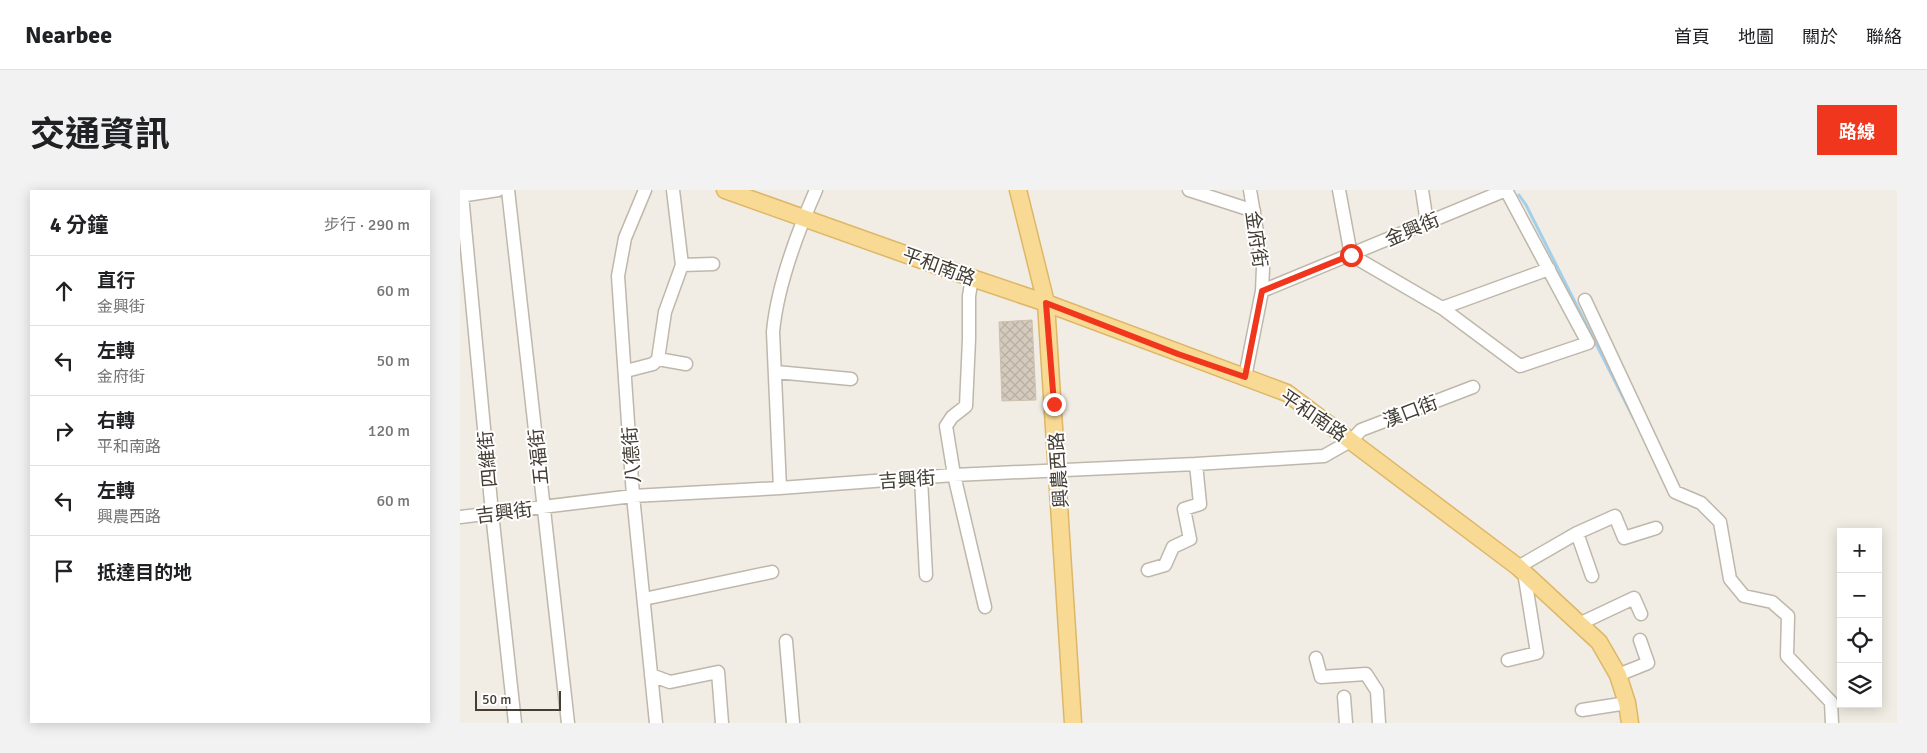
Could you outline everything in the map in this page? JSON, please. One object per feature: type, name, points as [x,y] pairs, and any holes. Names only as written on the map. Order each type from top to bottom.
[{"type":"main road","name":"平和南路","points":[[725,190],[1046,303],[1178,354],[1287,393],[1352,440],[1521,569],[1599,642],[1618,675],[1628,703],[1630,723]]},
{"type":"main road","name":"興農西路","points":[[1018,190],[1046,303],[1074,723]]},
{"type":"street","points":[[461,196],[498,190]]},
{"type":"street","name":"五福街","points":[[508,190],[568,723]]},
{"type":"street","name":"八德街","points":[[645,190],[625,238],[618,276],[634,496],[656,723]]},
{"type":"street","points":[[626,371],[653,364],[658,359],[665,312],[682,265],[673,190]]},
{"type":"street","points":[[780,488],[773,332],[775,309],[804,217],[816,190]]},
{"type":"street","points":[[1189,190],[1254,211]]},
{"type":"street","name":"金府街","points":[[1245,377],[1262,291],[1264,268],[1250,190]]},
{"type":"street","points":[[1339,190],[1351,255],[1442,308],[1520,366],[1588,343],[1506,190]]},
{"type":"street","points":[[1422,190],[1427,223]]},
{"type":"street","name":"金興街","points":[[1262,291],[1506,190]]},
{"type":"street","name":"四維街","points":[[461,196],[514,723]]},
{"type":"street","points":[[682,265],[713,264]]},
{"type":"street","points":[[1442,308],[1549,269]]},
{"type":"street","points":[[972,278],[969,296],[966,406],[952,417],[946,426],[954,475],[984,608]]},
{"type":"street","points":[[1585,300],[1675,492],[1701,503],[1720,522],[1730,579],[1744,596],[1772,602],[1788,616],[1787,656],[1831,702],[1832,723]]},
{"type":"street","points":[[658,359],[686,364]]},
{"type":"street","points":[[776,372],[850,379]]},
{"type":"street","name":"漢口街","points":[[1352,440],[1361,430],[1473,387]]},
{"type":"street","name":"吉興街","points":[[460,517],[634,496],[780,488],[954,475],[1324,456],[1352,440]]},
{"type":"street","points":[[1148,570],[1165,565],[1173,547],[1190,538],[1184,509],[1200,504],[1196,464]]},
{"type":"street","points":[[921,478],[926,575]]},
{"type":"street","points":[[1508,660],[1536,653],[1521,569],[1577,533],[1615,516],[1624,538],[1656,528]]},
{"type":"street","points":[[1577,533],[1592,576]]},
{"type":"street","points":[[644,599],[772,572]]},
{"type":"street","points":[[1579,624],[1634,598],[1641,614]]},
{"type":"street","points":[[1618,675],[1648,664],[1640,640]]},
{"type":"street","points":[[786,641],[793,723]]},
{"type":"street","points":[[1316,658],[1321,676],[1366,674],[1378,691],[1379,723]]},
{"type":"street","points":[[651,676],[670,682],[718,672],[722,723]]},
{"type":"street","points":[[1344,697],[1346,723]]},
{"type":"street","points":[[1582,710],[1628,703]]},
{"type":"building","points":[[1032,320],[1036,400],[1002,401],[999,322]]},
{"type":"waterway","points":[[1519,195],[1526,205],[1634,419]]},
{"type":"route","points":[[1054,404],[1046,303],[1178,354],[1245,377],[1262,291],[1351,255]]}]
